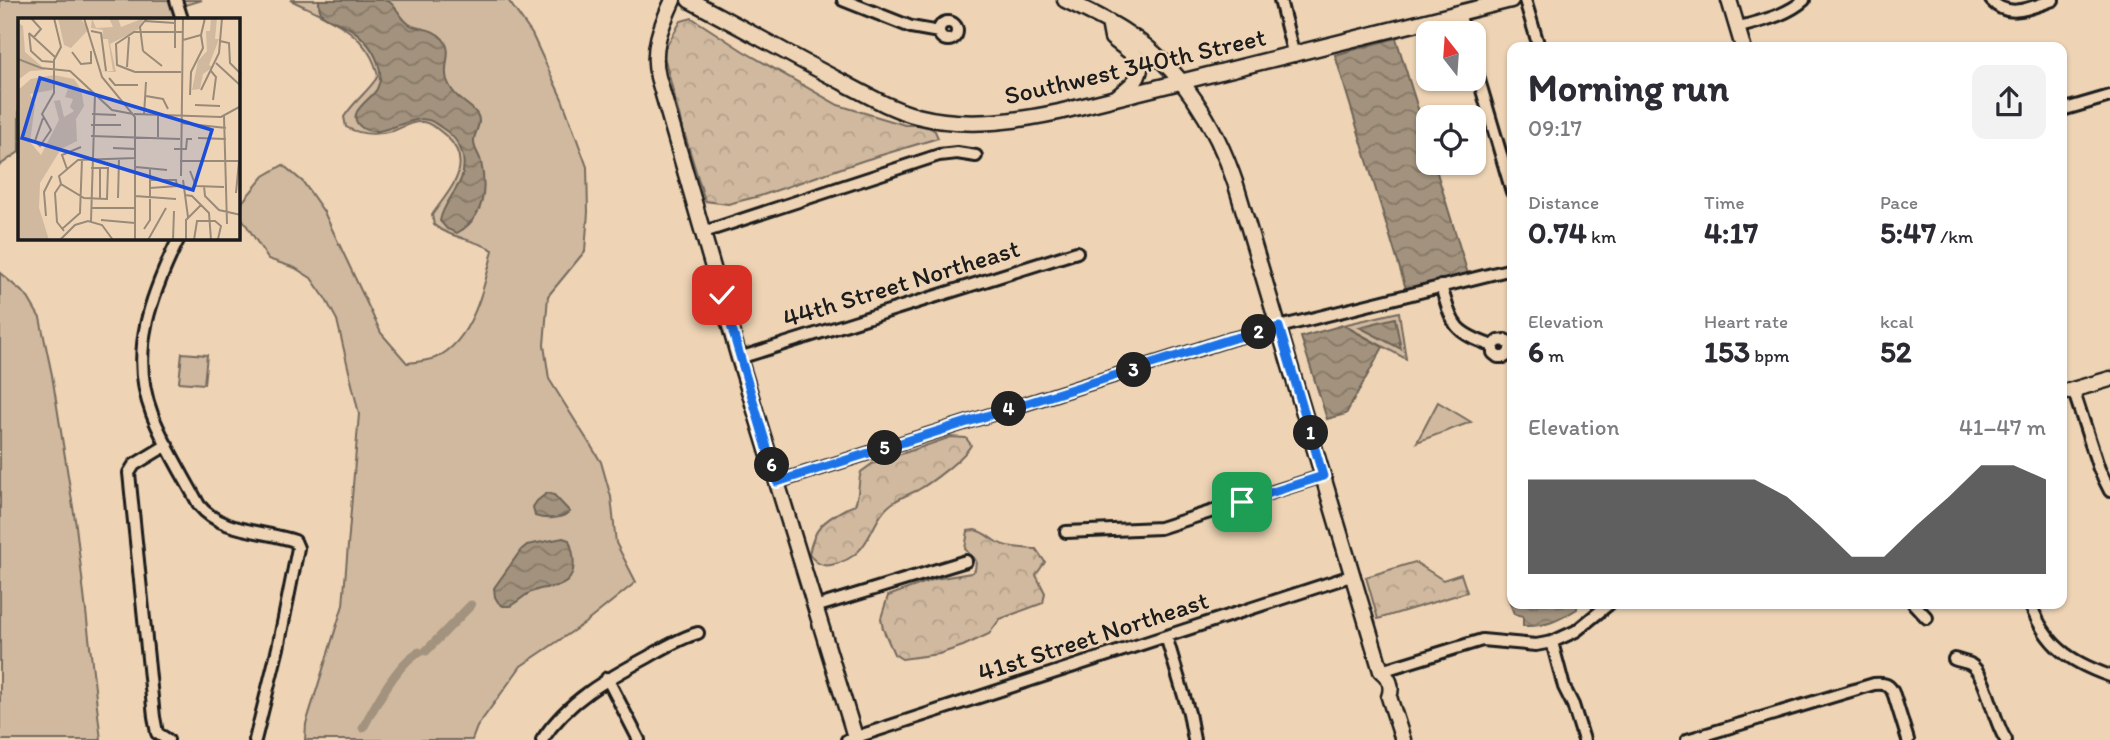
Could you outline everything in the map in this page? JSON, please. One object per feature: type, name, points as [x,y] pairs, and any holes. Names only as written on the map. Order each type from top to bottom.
[{"type":"street","points":[[176,0],[183,18]]},
{"type":"street","points":[[673,0],[661,23],[656,71],[853,739]]},
{"type":"street","name":"Southwest 340th Street","points":[[689,0],[891,106],[916,116],[972,124],[1021,121],[1294,56],[1511,0]]},
{"type":"street","points":[[843,0],[911,27],[939,32]]},
{"type":"street","points":[[1065,0],[1109,22],[1146,46],[1183,83],[1210,125],[1232,172],[1381,671],[1387,676],[1392,690],[1389,697],[1403,740]]},
{"type":"street","points":[[1280,0],[1294,56]]},
{"type":"street","points":[[1525,0],[1538,42]]},
{"type":"street","points":[[1729,0],[1741,42]]},
{"type":"street","points":[[1737,28],[1779,15],[1795,8],[1804,0]]},
{"type":"street","points":[[1991,0],[2000,10],[2017,11],[2053,0]]},
{"type":"street","points":[[1459,13],[1461,21]]},
{"type":"street","points":[[1109,22],[1112,38],[1139,60],[1141,65],[1137,80],[1114,99]]},
{"type":"street","points":[[1482,91],[1507,175]]},
{"type":"street","points":[[2067,109],[2110,96]]},
{"type":"street","points":[[704,232],[939,155],[957,153],[976,156]]},
{"type":"street","points":[[178,240],[149,307],[141,353],[146,396],[151,412],[206,514],[233,526],[284,537],[297,544],[298,553],[256,740]]},
{"type":"street","name":"44th Street Northeast","points":[[739,358],[1077,252]]},
{"type":"street","points":[[777,482],[1231,339],[1507,271]]},
{"type":"street","points":[[1441,286],[1451,321],[1456,327],[1470,337],[1493,346]]},
{"type":"street","points":[[2110,379],[2067,391],[2110,491]]},
{"type":"street","points":[[167,445],[134,465],[130,473],[157,733],[168,740]]},
{"type":"street","points":[[1066,532],[1160,528],[1323,476]]},
{"type":"street","points":[[815,607],[966,561]]},
{"type":"street","name":"41st Street Northeast","points":[[853,739],[1354,575]]},
{"type":"street","points":[[1381,671],[1482,640],[1536,645],[1552,642],[1576,631],[1603,609]]},
{"type":"street","points":[[1919,609],[1927,618]]},
{"type":"street","points":[[2033,609],[2047,637],[2056,646],[2082,666],[2110,676]]},
{"type":"street","points":[[542,740],[565,710],[607,678],[680,639],[698,633]]},
{"type":"street","points":[[1166,636],[1189,713],[1194,740]]},
{"type":"street","points":[[1552,642],[1564,687],[1584,740]]},
{"type":"street","points":[[1954,659],[1972,665],[1980,674],[1998,728],[2006,740]]},
{"type":"street","points":[[607,678],[639,740]]},
{"type":"street","points":[[1687,740],[1885,683],[1891,687],[1909,740]]},
{"type":"green space","points":[[0,0],[202,0],[179,7],[182,18],[18,18],[18,153],[0,165]]},
{"type":"green space","points":[[290,0],[508,0],[532,34],[562,99],[587,167],[585,251],[548,296],[544,345],[549,379],[601,462],[611,497],[616,543],[636,582],[585,623],[521,666],[477,727],[472,740],[305,740],[306,724],[343,605],[359,414],[337,320],[325,298],[311,278],[295,268],[268,259],[240,215],[240,205],[264,176],[283,165],[303,182],[324,212],[381,333],[407,363],[435,358],[459,340],[475,312],[493,250],[447,233],[434,225],[432,215],[452,186],[460,166],[455,146],[446,136],[423,122],[375,134],[357,132],[346,127],[344,117],[378,76],[366,48],[356,37],[318,13]]},
{"type":"green space","points":[[692,18],[743,51],[838,105],[905,125],[926,125],[935,131],[938,138],[760,196],[728,204],[705,201],[663,52],[681,21]]},
{"type":"green space","points":[[0,273],[27,296],[40,318],[52,375],[76,526],[101,740],[0,740]]},
{"type":"green space","points":[[1399,312],[1406,359],[1343,325]]},
{"type":"green space","points":[[182,353],[207,355],[204,384],[179,382]]},
{"type":"green space","points":[[1438,402],[1471,422],[1417,442]]},
{"type":"green space","points":[[951,437],[966,438],[971,445],[939,476],[885,510],[856,554],[831,565],[818,563],[811,557],[811,545],[821,526],[831,517],[855,504],[861,472],[872,464]]},
{"type":"green space","points":[[975,530],[1004,545],[1036,549],[1045,562],[1036,575],[1045,593],[1043,603],[1000,619],[989,634],[963,646],[939,654],[902,659],[894,654],[883,629],[881,618],[888,596],[935,579],[975,570],[976,561],[965,549],[968,531]]},
{"type":"green space","points":[[1415,562],[1443,580],[1461,574],[1467,592],[1378,619],[1366,577]]},
{"type":"water","points":[[319,0],[387,0],[409,24],[434,32],[446,44],[446,75],[450,87],[478,116],[474,142],[484,183],[478,211],[473,220],[457,233],[447,229],[440,221],[462,176],[463,157],[458,144],[446,131],[428,120],[420,119],[377,131],[368,131],[361,127],[355,117],[378,86],[380,69],[372,50],[359,35],[323,15]]},
{"type":"water","points":[[1396,38],[1417,105],[1416,175],[1438,175],[1468,274],[1406,289],[1335,55]]},
{"type":"water","points":[[1395,318],[1401,349],[1359,327]]},
{"type":"water","points":[[1343,325],[1383,347],[1346,414],[1327,419],[1301,337]]},
{"type":"water","points":[[547,493],[554,495],[570,512],[553,518],[535,516],[533,507]]},
{"type":"water","points":[[563,538],[569,540],[574,565],[567,582],[530,592],[510,606],[503,606],[498,602],[494,588],[521,550],[527,545]]},
{"type":"water","points":[[1512,609],[1577,609],[1552,622],[1538,625],[1523,626],[1523,616],[1514,614]]},
{"type":"waterway","points":[[426,651],[471,605]]},
{"type":"waterway","points":[[363,728],[395,675],[419,652]]},
{"type":"route","points":[[722,295],[777,482],[1231,339],[1279,327],[1323,476],[1242,502]]}]
